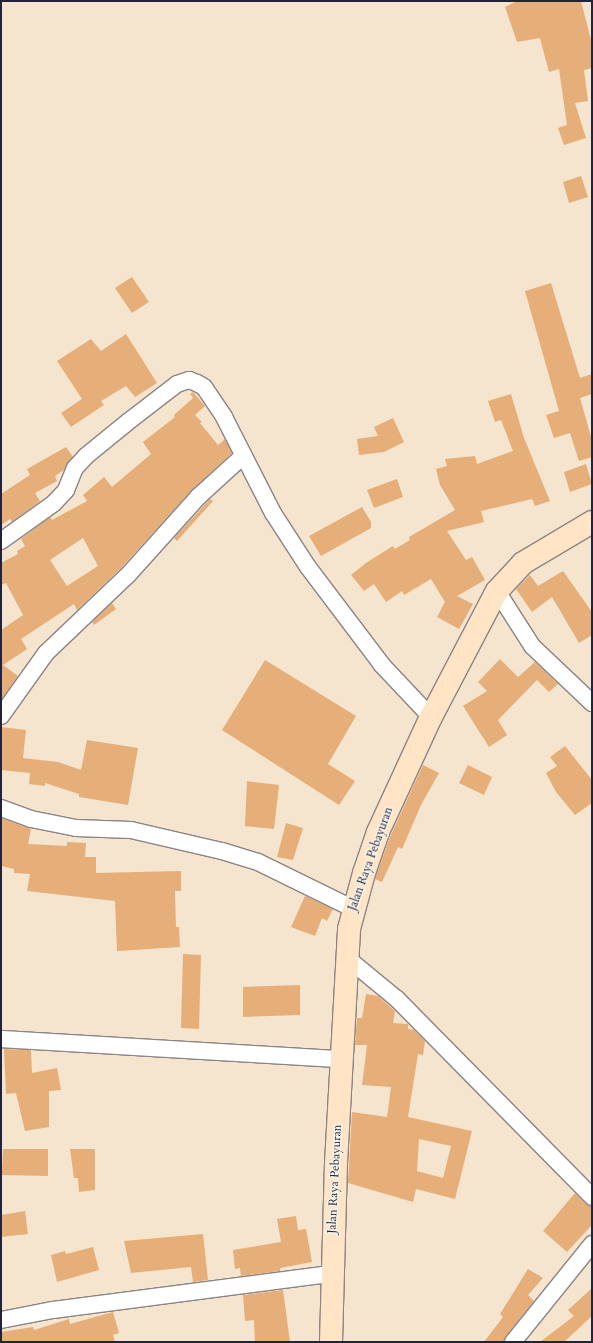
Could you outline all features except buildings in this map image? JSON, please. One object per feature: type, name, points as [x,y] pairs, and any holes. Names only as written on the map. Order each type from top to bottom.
[{"type":"main road","name":"Jalan Raya Pebayuran","points":[[331,1342],[331,1274],[341,1059],[347,958],[352,908],[378,832],[431,717],[497,591],[523,563],[592,522]]},
{"type":"street","points":[[1,541],[54,503],[66,490],[75,468],[86,456],[177,384],[189,380],[204,387],[224,417],[273,513],[308,567],[382,665],[431,717]]},
{"type":"street","points":[[1,716],[46,652],[128,575],[198,497],[243,456]]},
{"type":"street","points":[[497,591],[532,646],[592,704]]},
{"type":"street","points":[[1,808],[31,819],[76,828],[131,830],[222,850],[258,862],[352,908]]},
{"type":"street","points":[[347,958],[397,999],[592,1197]]},
{"type":"street","points":[[1,1039],[341,1059]]},
{"type":"street","points":[[514,1342],[592,1244]]},
{"type":"street","points":[[1,1320],[83,1306],[331,1274]]}]
